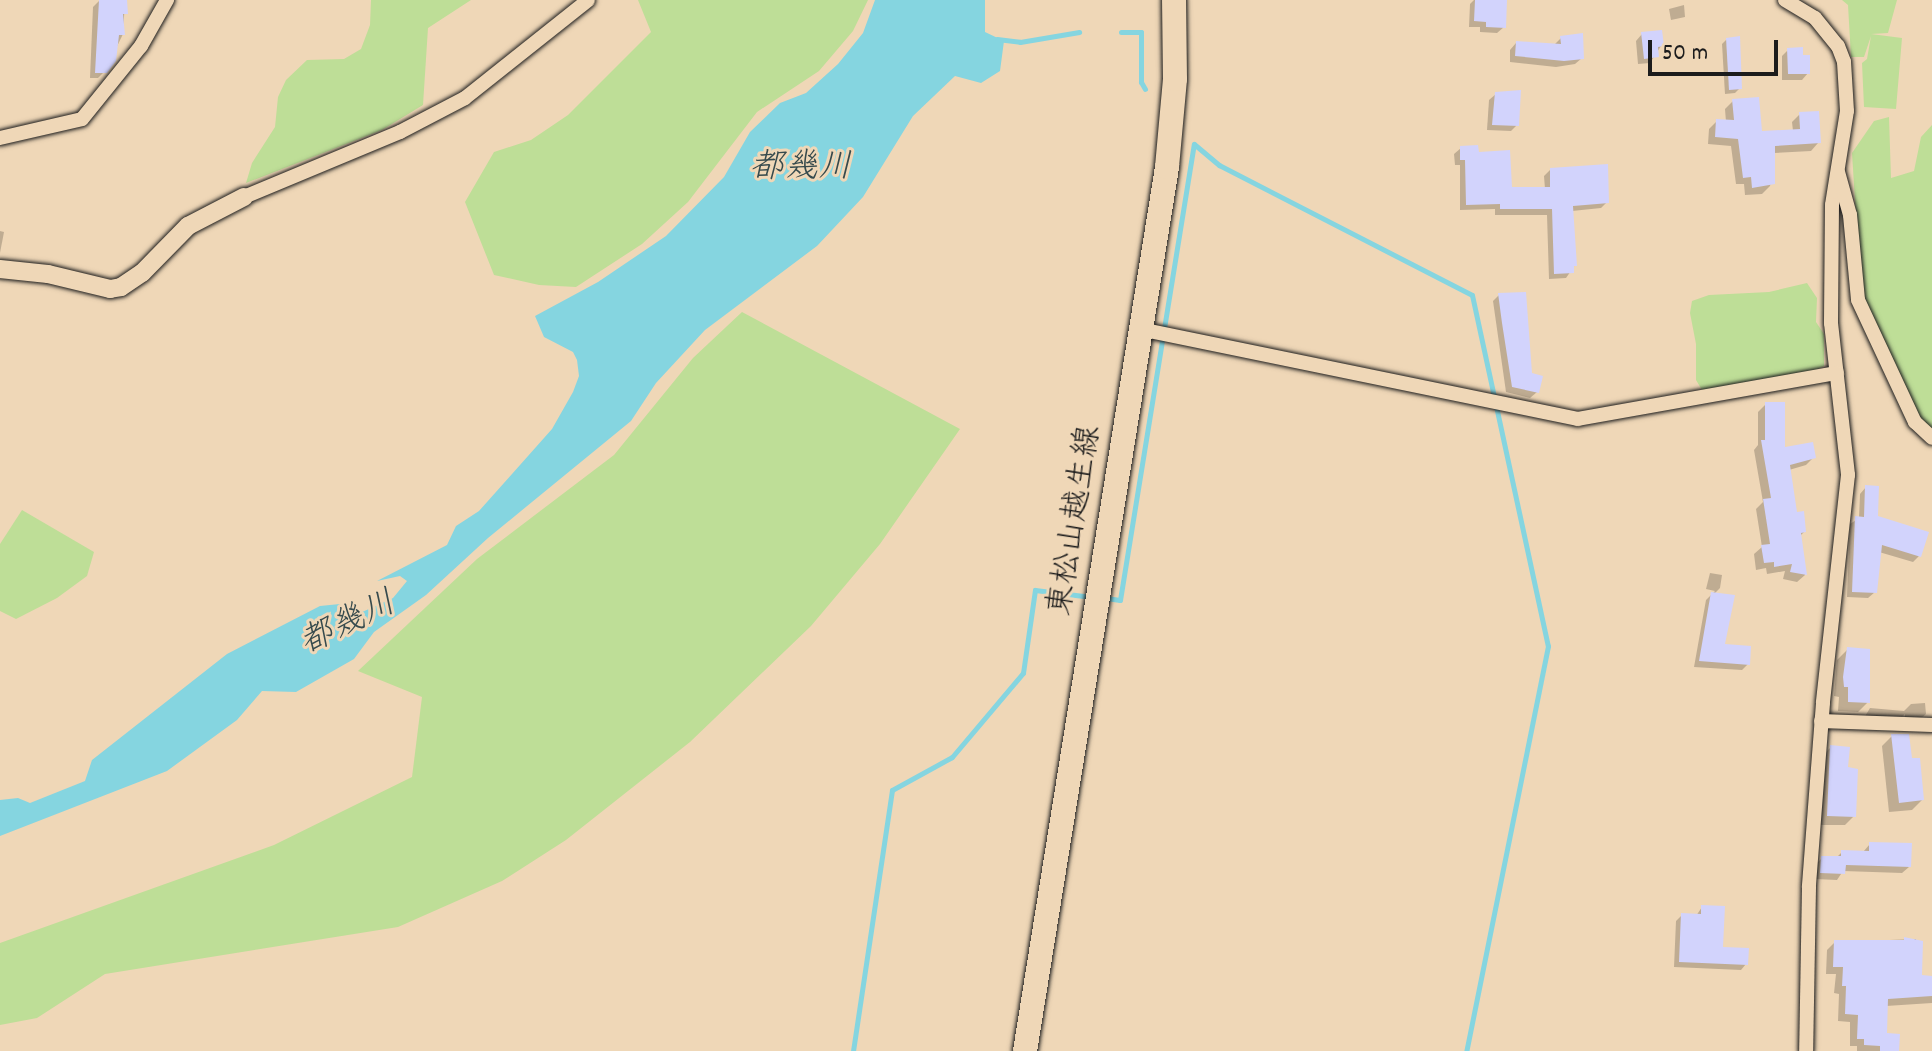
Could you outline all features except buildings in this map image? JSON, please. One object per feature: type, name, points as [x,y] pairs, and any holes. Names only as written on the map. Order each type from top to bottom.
[{"type":"main road","name":"東松山越生線","points":[[1025,1051],[1167,167],[1175,79],[1174,0]]},
{"type":"street","points":[[0,138],[82,119],[141,46],[167,0]]},
{"type":"street","points":[[0,269],[48,274],[110,289],[121,287],[142,273],[188,226],[244,197],[400,132],[465,98],[588,0]]},
{"type":"street","points":[[1785,0],[1815,18],[1828,33],[1844,62],[1846,137],[1832,205],[1831,323],[1848,475],[1821,721],[1809,887],[1806,1051]]},
{"type":"street","points":[[1837,171],[1850,215],[1858,300],[1915,422],[1932,438]]},
{"type":"street","points":[[1140,329],[1578,419],[1837,373]]},
{"type":"street","points":[[1821,721],[1932,725]]},
{"type":"green space","points":[[371,0],[471,0],[428,28],[423,105],[382,130],[246,183],[252,163],[275,127],[278,97],[286,80],[307,60],[344,59],[361,49],[370,25]]},
{"type":"green space","points":[[638,0],[868,0],[853,31],[819,71],[757,112],[688,202],[642,244],[576,287],[539,285],[494,275],[465,202],[494,152],[531,140],[568,115],[651,32]]},
{"type":"green space","points":[[1842,0],[1897,0],[1888,33],[1871,34],[1902,38],[1896,109],[1864,107],[1862,63],[1867,59],[1871,36],[1864,57],[1851,57],[1848,5]]},
{"type":"green space","points":[[1889,117],[1891,178],[1914,171],[1921,137],[1932,125],[1932,443],[1864,298],[1859,264],[1852,153],[1874,121]]},
{"type":"green space","points":[[1807,283],[1817,298],[1816,322],[1824,334],[1824,366],[1810,373],[1702,390],[1696,380],[1696,344],[1690,313],[1692,301],[1709,295],[1769,292]]},
{"type":"green space","points":[[742,312],[960,429],[880,544],[811,626],[690,742],[566,840],[502,881],[398,927],[105,974],[37,1018],[0,1025],[0,943],[274,845],[412,777],[422,697],[358,671],[477,559],[614,455],[693,358]]},
{"type":"green space","points":[[22,510],[94,552],[87,576],[57,598],[16,619],[0,611],[0,544]]},
{"type":"water","name":"都幾川","points":[[875,0],[985,0],[985,32],[1004,41],[1000,71],[981,83],[955,76],[913,116],[863,197],[817,246],[705,330],[656,383],[631,421],[488,538],[426,595],[374,632],[354,659],[296,692],[262,691],[237,720],[167,771],[0,836],[0,800],[18,798],[30,803],[85,781],[92,760],[227,654],[320,606],[340,604],[360,613],[393,598],[407,581],[400,576],[377,581],[447,545],[456,526],[479,511],[552,429],[573,392],[579,376],[573,352],[544,337],[535,316],[598,282],[666,236],[724,177],[750,132],[780,103],[806,93],[838,64],[863,33]]},
{"type":"waterway","points":[[997,39],[1020,42],[1079,32]]},
{"type":"waterway","points":[[1121,32],[1141,32],[1141,82],[1145,89]]},
{"type":"waterway","points":[[1194,144],[1219,165],[1472,295],[1548,646],[1466,1051]]},
{"type":"waterway","points":[[1106,598],[1120,600],[1194,144]]},
{"type":"waterway","points":[[853,1051],[892,790],[952,757],[1023,673],[1035,590],[1092,597]]}]
